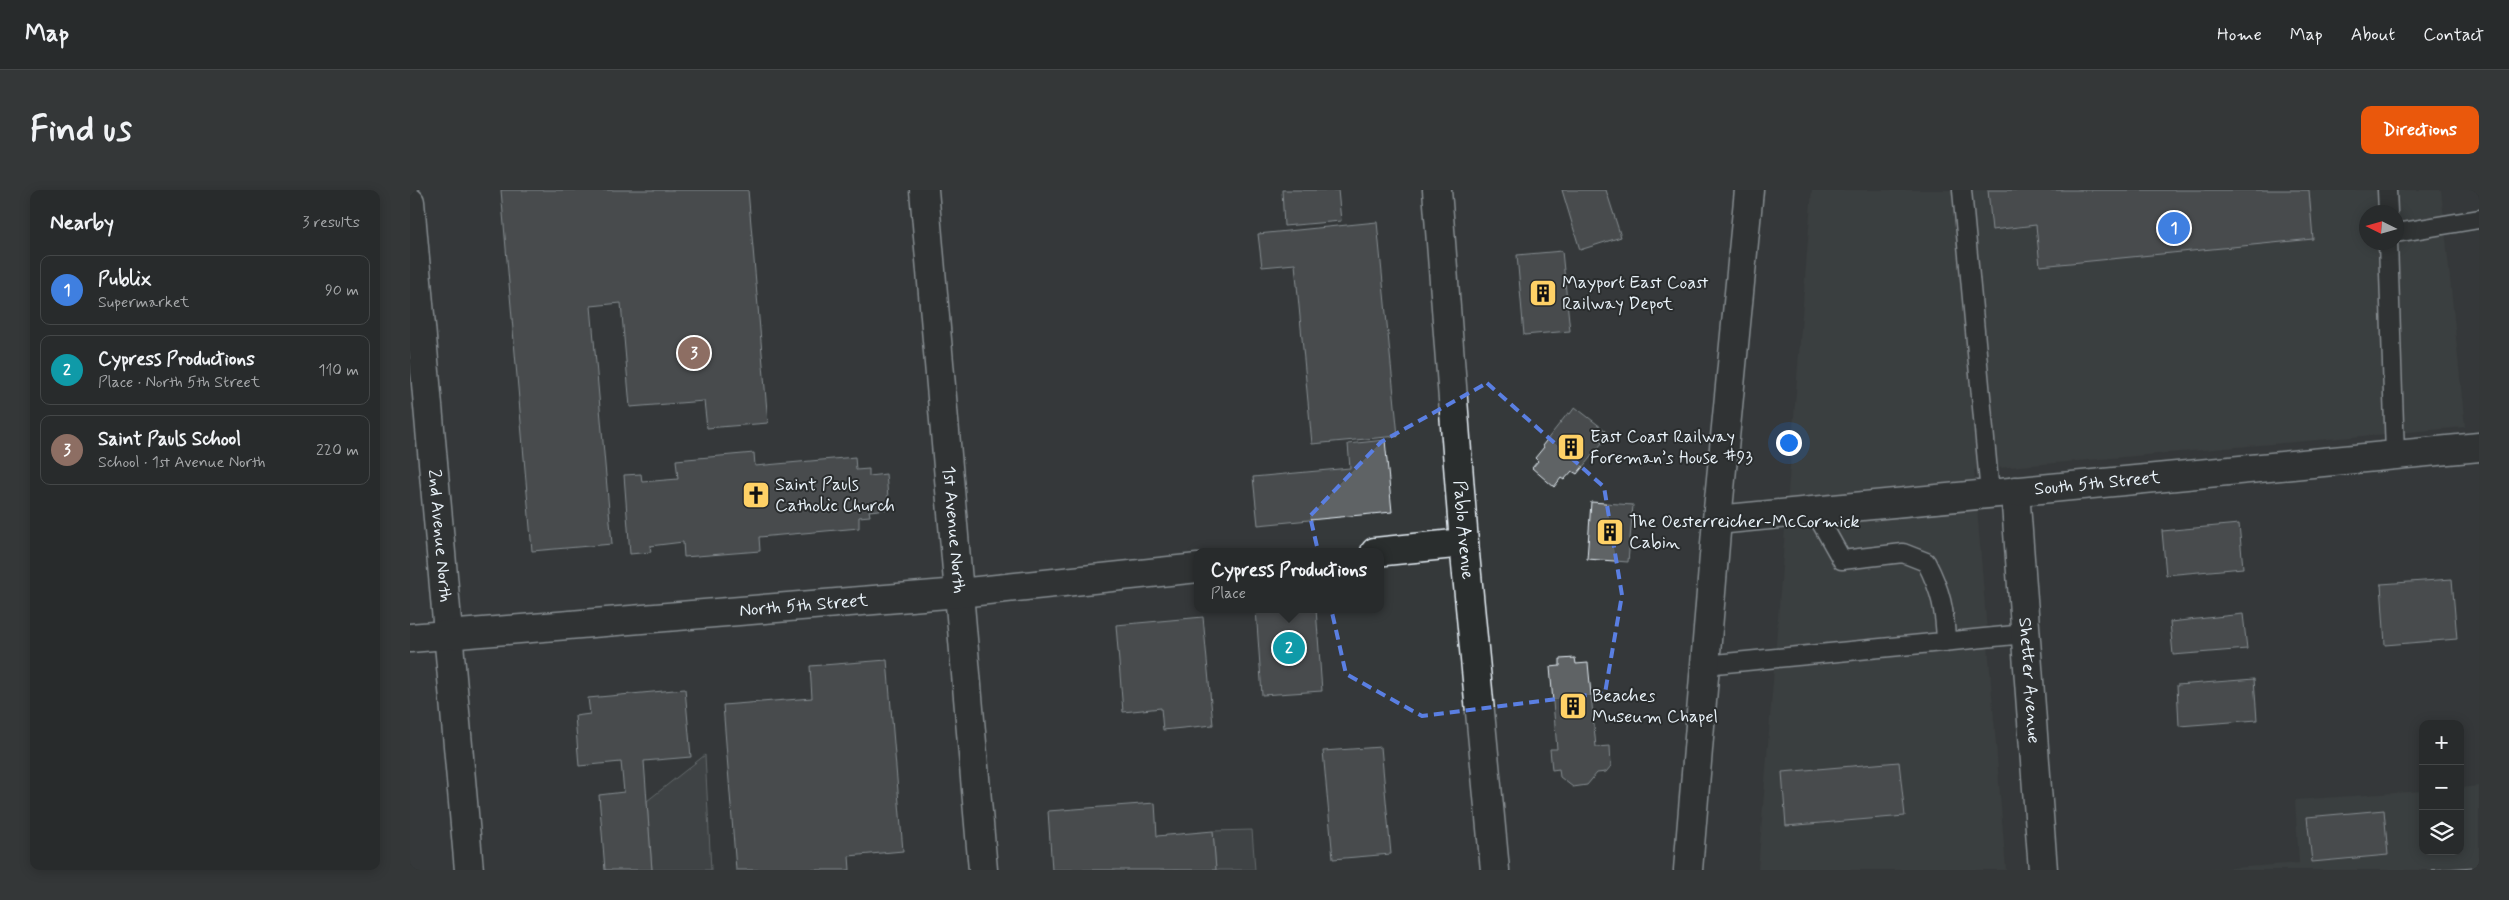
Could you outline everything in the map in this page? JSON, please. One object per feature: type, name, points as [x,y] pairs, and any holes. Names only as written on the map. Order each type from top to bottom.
[{"type":"main road","name":"1st Avenue North","points":[[924,190],[983,870]]},
{"type":"main road","name":"Pablo Avenue","points":[[1436,190],[1464,543],[1495,870]]},
{"type":"main road","points":[[1688,870],[1717,520],[1748,190]]},
{"type":"main road","name":"2nd Avenue North","points":[[410,202],[469,870]]},
{"type":"main road","name":"South 5th Street","points":[[1717,520],[2479,447]]},
{"type":"main road","name":"Shetter Avenue","points":[[2002,492],[2025,634],[2043,870]]},
{"type":"main road","points":[[1384,551],[1464,543]]},
{"type":"main road","name":"North 5th Street","points":[[410,638],[959,593],[1194,568]]},
{"type":"lane","points":[[1962,190],[2002,492]]},
{"type":"lane","points":[[2387,190],[2388,205]]},
{"type":"lane","points":[[2404,232],[2479,219]]},
{"type":"lane","points":[[2388,250],[2395,455]]},
{"type":"lane","points":[[1814,510],[1842,560],[1902,553],[1926,562],[1937,583],[1944,608],[1946,642]]},
{"type":"lane","points":[[1705,665],[2025,634]]},
{"type":"highlighted area","points":[[1487,383],[1604,487],[1622,595],[1605,693],[1422,716],[1346,674],[1310,516],[1381,442]]},
{"type":"shaded area","points":[[1812,190],[2441,190],[2465,427],[1974,470],[2006,870],[1758,870]]},
{"type":"shaded area","points":[[705,755],[711,870],[652,870],[647,801]]},
{"type":"shaded area","points":[[2479,786],[2479,870],[2206,870],[2299,863],[2295,800],[2419,791],[2419,855],[2464,855],[2464,788]]},
{"type":"shaded area","points":[[1252,830],[1255,870],[1216,870],[1213,831]]},
{"type":"building","points":[[501,190],[748,190],[768,423],[707,428],[704,401],[630,407],[621,303],[591,306],[612,544],[532,551]]},
{"type":"building","points":[[1282,190],[1338,190],[1341,221],[1284,226]]},
{"type":"building","points":[[1562,190],[1606,190],[1621,237],[1580,250]]},
{"type":"building","points":[[1988,190],[2309,190],[2313,239],[2040,266],[2036,225],[1992,230]]},
{"type":"building","points":[[1377,222],[1398,436],[1312,444],[1295,264],[1262,267],[1258,234]]},
{"type":"building","name":"Mayport East Coast Railway Depot","points":[[1562,251],[1570,331],[1524,335],[1517,255]]},
{"type":"building","name":"East Coast Railway Foreman’s House #93","points":[[1575,407],[1606,431],[1599,440],[1602,443],[1577,474],[1572,471],[1564,480],[1561,478],[1554,487],[1532,468],[1538,461],[1535,458],[1544,447],[1542,446]]},
{"type":"building","points":[[1385,440],[1392,512],[1258,525],[1253,477],[1350,468],[1348,444]]},
{"type":"building","name":"Saint Pauls Catholic Church","points":[[754,453],[755,466],[855,457],[856,470],[869,469],[869,476],[886,474],[889,509],[869,511],[870,516],[859,517],[859,528],[759,537],[760,551],[684,557],[683,542],[650,546],[651,552],[630,554],[624,475],[641,474],[642,482],[678,479],[676,460]]},
{"type":"building","name":"The Oesterreicher-McCormick Cabin","points":[[1591,502],[1633,505],[1628,562],[1587,559]]},
{"type":"building","points":[[2239,524],[2243,568],[2166,575],[2162,531]]},
{"type":"building","points":[[2452,579],[2457,639],[2385,645],[2381,584]]},
{"type":"building","points":[[1256,613],[1316,613],[1322,691],[1262,695]]},
{"type":"building","points":[[2243,614],[2247,649],[2173,655],[2170,622]]},
{"type":"building","points":[[1203,617],[1213,725],[1163,730],[1161,708],[1123,712],[1116,625]]},
{"type":"building","name":"Beaches Museum Chapel","points":[[1575,658],[1576,664],[1588,663],[1596,747],[1610,746],[1611,766],[1606,772],[1597,773],[1587,785],[1573,787],[1560,777],[1559,769],[1552,770],[1550,749],[1557,749],[1550,667],[1560,666],[1560,659]]},
{"type":"building","points":[[887,660],[903,851],[849,856],[850,870],[736,870],[723,705],[812,698],[810,666]]},
{"type":"building","points":[[2254,679],[2257,720],[2179,726],[2177,685]]},
{"type":"building","points":[[685,689],[691,757],[644,761],[652,870],[605,870],[599,795],[624,792],[621,762],[579,766],[575,716],[590,714],[588,698]]},
{"type":"building","points":[[1381,747],[1391,854],[1333,859],[1323,751]]},
{"type":"building","points":[[1899,762],[1905,816],[1786,826],[1782,772]]},
{"type":"building","points":[[1155,803],[1157,836],[1213,831],[1216,870],[1052,870],[1048,811]]},
{"type":"building","points":[[2384,810],[2388,855],[2312,862],[2307,817]]},
{"type":"building","points":[[2472,867],[2472,870],[2431,870]]},
{"type":"place","name":"Publix","points":[[2174,228]]},
{"type":"place","name":"Mayport East Coast Railway Depot","points":[[1543,293]]},
{"type":"place","name":"Saint Pauls School","points":[[694,353]]},
{"type":"place","name":"East Coast Railway Foreman’s House #93","points":[[1571,447]]},
{"type":"place","name":"Saint Pauls Catholic Church","points":[[756,495]]},
{"type":"place","name":"The Oesterreicher-McCormick Cabin","points":[[1610,532]]},
{"type":"place","name":"Cypress Productions","points":[[1289,648]]},
{"type":"place","name":"Beaches Museum Chapel","points":[[1573,706]]}]
